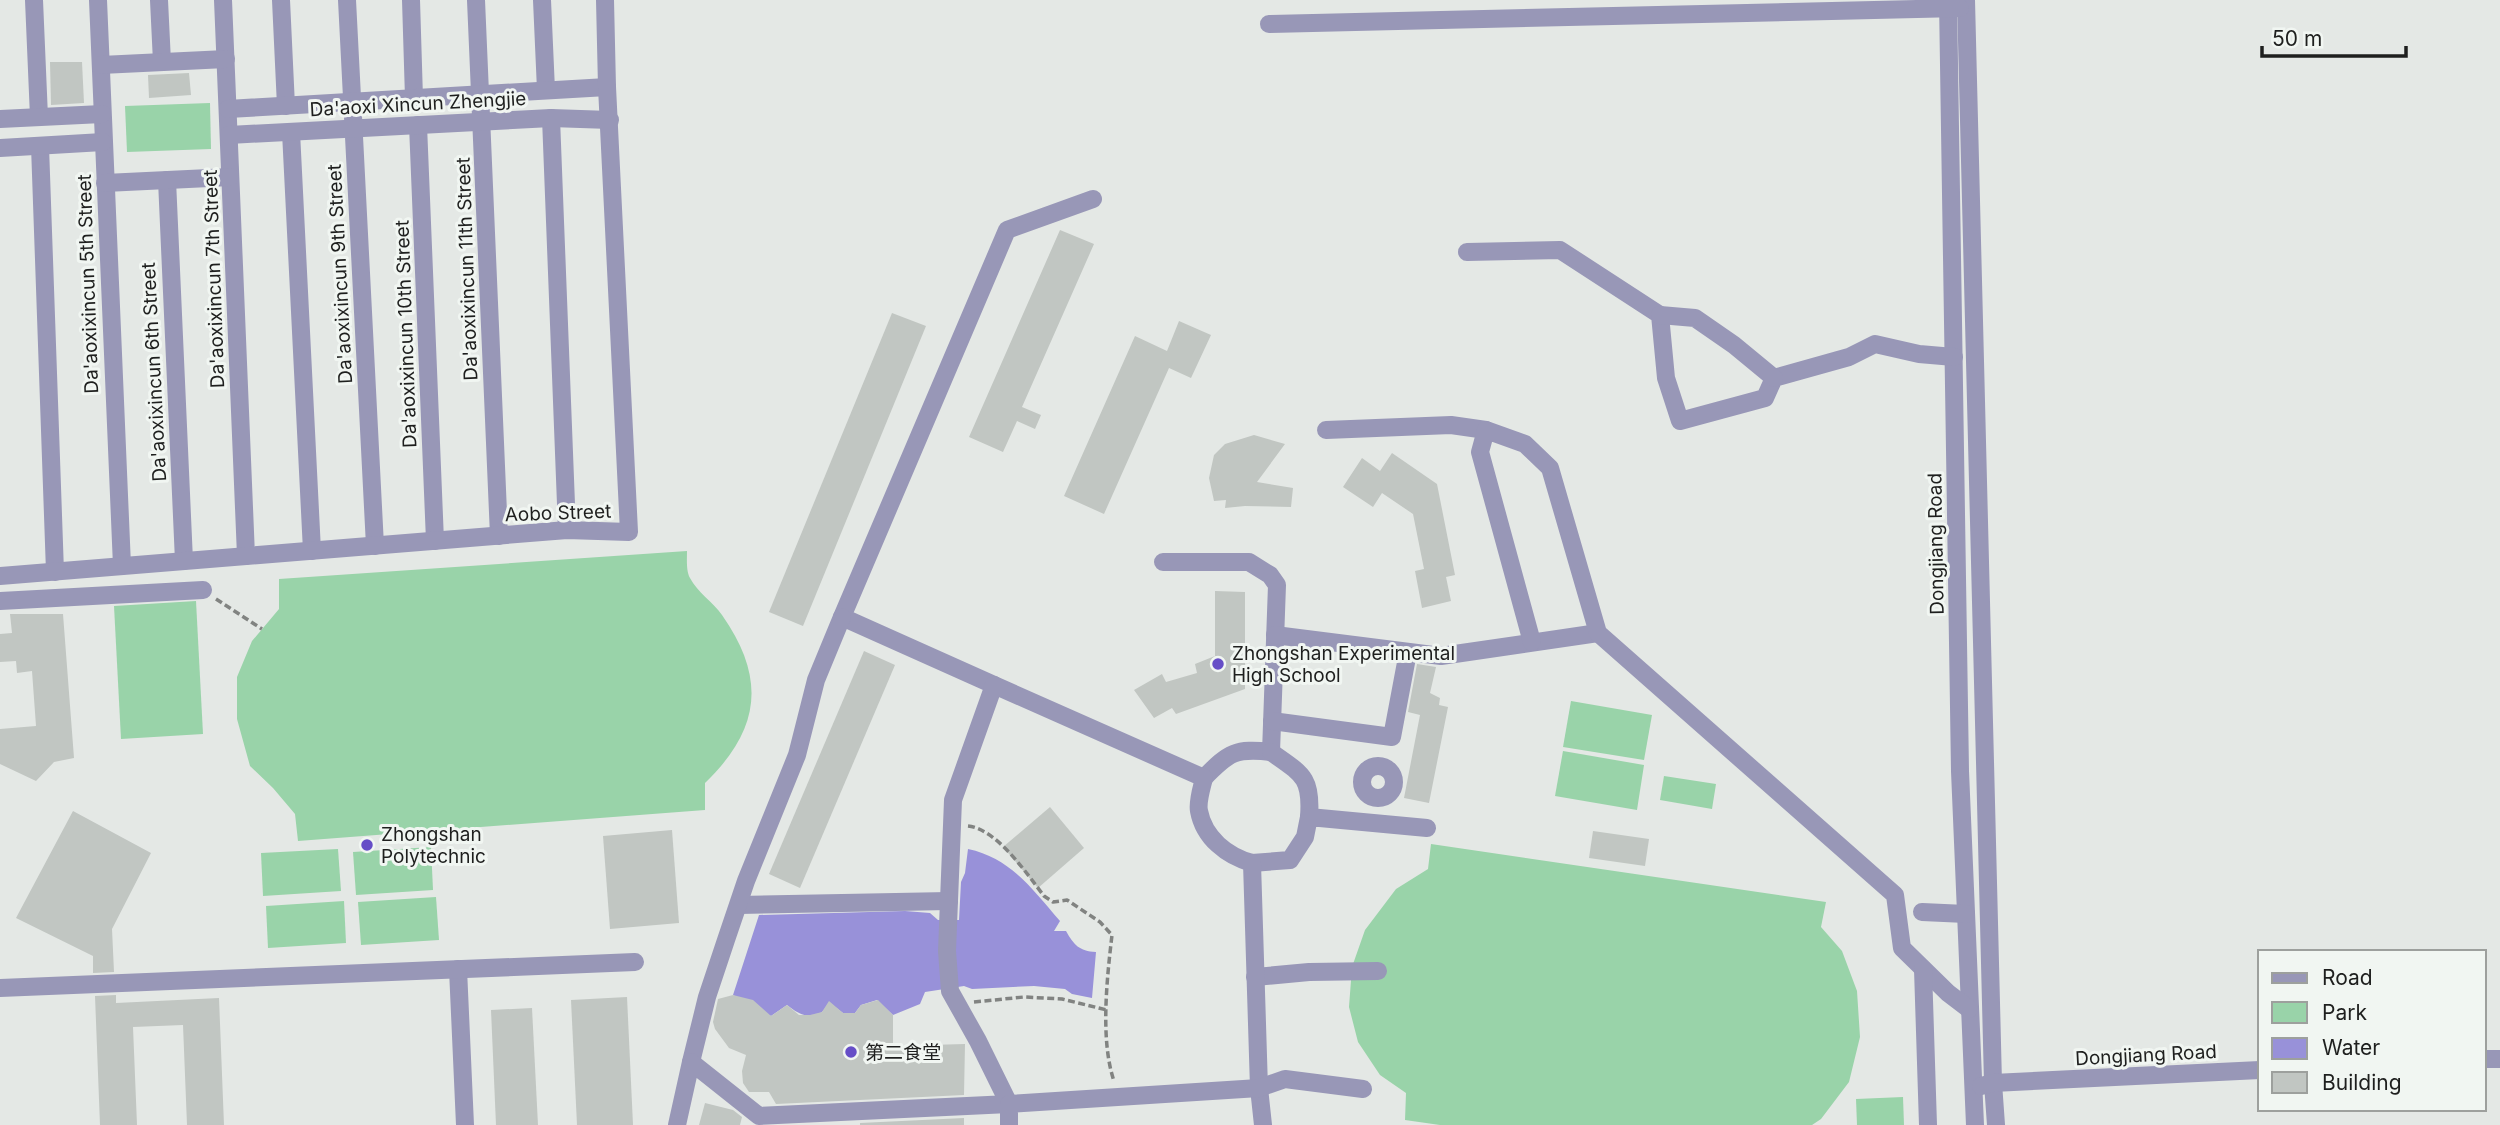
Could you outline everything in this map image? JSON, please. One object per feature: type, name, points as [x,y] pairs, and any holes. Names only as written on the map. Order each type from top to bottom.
[{"type":"street","points":[[34,0],[39,117]]},
{"type":"street","name":"Da'aoxixincun 5th Street","points":[[98,0],[122,566]]},
{"type":"street","points":[[159,0],[162,62]]},
{"type":"street","name":"Da'aoxixincun 7th Street","points":[[223,0],[246,556]]},
{"type":"street","points":[[281,0],[286,106]]},
{"type":"street","name":"Da'aoxixincun 9th Street","points":[[347,0],[375,546]]},
{"type":"street","points":[[411,0],[414,98]]},
{"type":"street","name":"Da'aoxixincun 11th Street","points":[[476,0],[499,536]]},
{"type":"street","points":[[542,0],[546,90]]},
{"type":"street","name":"Aobo Street","points":[[0,576],[567,530],[629,532],[607,87],[606,0]]},
{"type":"street","points":[[1269,24],[1957,4],[1996,1125]]},
{"type":"street","name":"Dongjiang Road","points":[[1957,4],[1954,358],[1960,771],[1975,1125]]},
{"type":"street","points":[[101,65],[226,58]]},
{"type":"street","name":"Da'aoxi Xincun Zhengjie","points":[[228,110],[607,87]]},
{"type":"street","points":[[0,120],[102,114]]},
{"type":"street","points":[[551,118],[567,530]]},
{"type":"street","name":"Da'aoxi Xincun Zhengjie","points":[[229,135],[551,118],[610,120]]},
{"type":"street","name":"Da'aoxixincun 10th Street","points":[[418,125],[435,541]]},
{"type":"street","points":[[291,132],[312,551]]},
{"type":"street","points":[[0,148],[103,142]]},
{"type":"street","points":[[40,146],[55,572]]},
{"type":"street","points":[[105,183],[230,177]]},
{"type":"street","name":"Da'aoxixincun 6th Street","points":[[167,180],[184,561]]},
{"type":"street","points":[[677,1125],[707,997],[738,905],[797,755],[816,680],[1007,230],[1093,199]]},
{"type":"street","points":[[1467,252],[1560,250],[1660,314],[1695,318],[1774,378]]},
{"type":"street","points":[[1660,314],[1666,378],[1681,421],[1765,398],[1774,378],[1849,356],[1875,344],[1919,354],[1954,358]]},
{"type":"street","points":[[1326,429],[1451,425],[1486,430],[1525,443],[1550,468],[1598,633],[1895,895],[1902,948],[1948,993],[1969,1009]]},
{"type":"street","points":[[1486,430],[1480,452],[1532,642]]},
{"type":"street","points":[[1163,562],[1249,562],[1270,575],[1277,585],[1271,752]]},
{"type":"street","points":[[0,601],[203,590]]},
{"type":"street","points":[[842,617],[1204,778]]},
{"type":"street","points":[[1275,635],[1441,656],[1598,633]]},
{"type":"street","points":[[1373,823],[1377,797],[1388,794],[1394,785],[1392,775],[1385,767],[1408,652]]},
{"type":"street","points":[[994,685],[953,800],[947,951],[953,997],[1009,1104],[1009,1125]]},
{"type":"street","points":[[1272,721],[1392,737]]},
{"type":"street","points":[[1245,749],[1271,752],[1302,774],[1311,795],[1309,817],[1305,837],[1290,860],[1252,863],[1235,858],[1213,841],[1198,810],[1204,778],[1222,759],[1245,749]]},
{"type":"street","points":[[1309,817],[1427,828]]},
{"type":"street","points":[[1252,863],[1259,1088],[1263,1125]]},
{"type":"street","points":[[738,905],[949,893]]},
{"type":"street","points":[[1922,912],[1966,914]]},
{"type":"street","points":[[0,988],[635,962]]},
{"type":"street","points":[[1923,969],[1928,1125]]},
{"type":"street","points":[[458,970],[465,1125]]},
{"type":"street","points":[[1255,977],[1309,972],[1378,971]]},
{"type":"street","points":[[691,1062],[758,1121],[1259,1088],[1285,1079],[1363,1089]]},
{"type":"street","name":"Dongjiang Road","points":[[1973,1087],[1993,1083],[2258,1070]]},
{"type":"path","points":[[203,590],[262,629]]},
{"type":"path","points":[[952,824],[974,826],[995,838],[1044,896],[1053,902],[1067,900],[1100,922],[1112,935],[1106,986],[1108,1065],[1119,1097]]},
{"type":"path","points":[[953,997],[1062,999],[1107,1010]]},
{"type":"green space","points":[[210,103],[211,149],[127,152],[125,106]]},
{"type":"green space","points":[[687,551],[690,578],[722,615],[736,638],[751,682],[751,703],[746,723],[737,743],[705,783],[705,810],[298,841],[295,814],[250,766],[237,719],[237,677],[252,641],[279,609],[279,579]]},
{"type":"green space","points":[[196,601],[203,734],[121,739],[114,606]]},
{"type":"green space","points":[[1571,701],[1652,715],[1644,760],[1563,747]]},
{"type":"green space","points":[[1563,751],[1644,765],[1637,810],[1555,796]]},
{"type":"green space","points":[[1664,776],[1716,784],[1712,809],[1660,800]]},
{"type":"green space","points":[[1431,844],[1826,902],[1821,927],[1842,951],[1857,991],[1860,1037],[1849,1082],[1821,1119],[1812,1125],[1440,1125],[1405,1120],[1406,1093],[1380,1075],[1358,1042],[1349,1007],[1352,967],[1365,930],[1396,889],[1428,869]]},
{"type":"green space","points":[[431,847],[433,890],[356,895],[353,852]]},
{"type":"green space","points":[[338,849],[341,891],[263,896],[261,853]]},
{"type":"green space","points":[[436,897],[439,940],[361,945],[358,902]]},
{"type":"green space","points":[[344,901],[346,943],[268,948],[266,906]]},
{"type":"green space","points":[[1903,1097],[1904,1125],[1857,1125],[1856,1099]]},
{"type":"water","points":[[968,849],[983,853],[1009,868],[1060,921],[1054,931],[1066,931],[1078,946],[1096,952],[1092,998],[1072,994],[1065,989],[1034,986],[972,989],[964,986],[925,992],[920,1004],[893,1015],[877,1000],[861,1005],[855,1013],[843,1013],[830,1003],[822,1012],[813,1016],[799,1013],[787,1005],[771,1016],[733,995],[759,915],[905,911],[930,913],[938,920],[959,920],[961,882]]},
{"type":"building","points":[[50,62],[82,62],[84,103],[51,105]]},
{"type":"building","points":[[189,73],[191,95],[149,98],[148,75]]},
{"type":"building","points":[[1060,230],[1094,244],[1022,407],[1041,415],[1035,429],[1017,421],[1003,452],[969,437]]},
{"type":"building","points":[[892,313],[926,326],[803,626],[769,612]]},
{"type":"building","points":[[1179,321],[1211,335],[1191,378],[1169,368],[1104,514],[1064,496],[1135,336],[1167,351]]},
{"type":"building","points":[[1254,435],[1285,444],[1257,482],[1293,488],[1291,507],[1225,508],[1226,500],[1214,501],[1209,478],[1214,455],[1225,444]]},
{"type":"building","points":[[1392,453],[1437,484],[1455,575],[1446,577],[1451,601],[1422,608],[1415,571],[1424,569],[1413,514],[1382,493],[1373,507],[1343,487],[1362,458],[1380,471]]},
{"type":"building","points":[[1215,591],[1245,592],[1245,689],[1176,714],[1172,708],[1154,718],[1134,690],[1162,674],[1166,682],[1197,673],[1195,664],[1215,656]]},
{"type":"building","points":[[10,614],[63,614],[74,758],[54,762],[36,781],[0,764],[0,729],[36,726],[32,671],[17,673],[16,661],[0,662],[0,634],[12,633]]},
{"type":"building","points":[[864,651],[895,665],[800,888],[769,874]]},
{"type":"building","points":[[1417,664],[1436,667],[1430,693],[1440,698],[1439,705],[1448,707],[1429,803],[1404,798],[1420,715],[1408,712]]},
{"type":"building","points":[[1050,807],[1084,848],[1038,888],[1003,847]]},
{"type":"building","points":[[73,811],[151,853],[112,929],[114,972],[93,973],[93,956],[16,918]]},
{"type":"building","points":[[672,830],[679,923],[610,929],[603,836]]},
{"type":"building","points":[[1593,831],[1649,839],[1645,866],[1589,858]]},
{"type":"building","points":[[116,995],[116,1003],[219,998],[224,1125],[187,1125],[183,1025],[133,1027],[137,1125],[100,1125],[95,996]]},
{"type":"building","name":"第二食堂","points":[[733,995],[753,1000],[771,1016],[787,1005],[799,1015],[822,1012],[829,1001],[843,1013],[855,1013],[861,1005],[878,1000],[893,1015],[893,1046],[965,1044],[964,1095],[776,1104],[769,1092],[749,1092],[743,1083],[742,1071],[746,1055],[729,1048],[715,1029],[713,1022],[718,999]]},
{"type":"building","points":[[627,997],[633,1125],[577,1125],[571,1000]]},
{"type":"building","points":[[532,1008],[538,1125],[496,1125],[491,1010]]},
{"type":"building","points":[[705,1103],[733,1110],[742,1117],[740,1125],[699,1125]]},
{"type":"building","points":[[964,1118],[964,1125],[860,1125],[860,1123]]},
{"type":"place","name":"Zhongshan Experimental High School","points":[[1218,664]]},
{"type":"place","name":"Zhongshan Polytechnic","points":[[367,845]]},
{"type":"place","name":"第二食堂","points":[[851,1052]]}]
